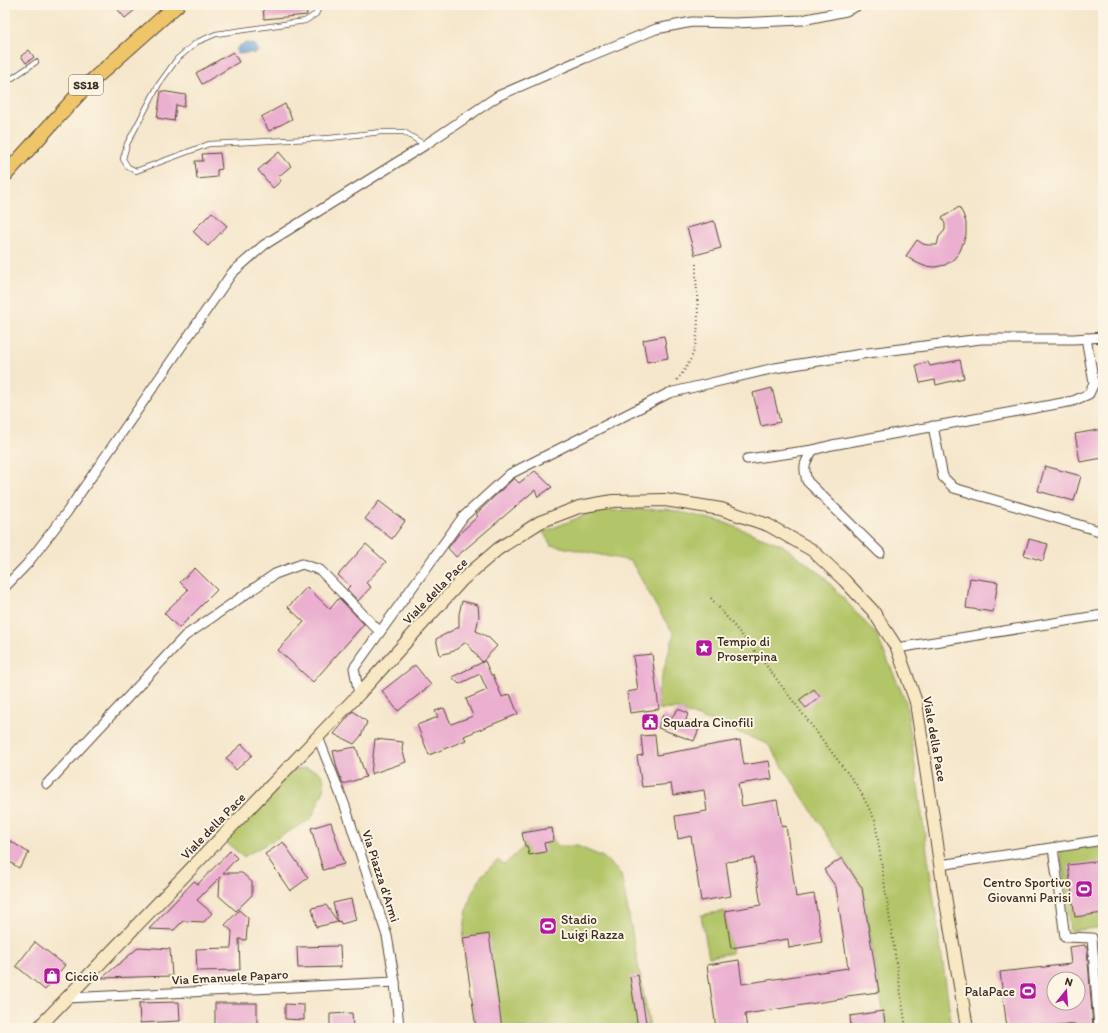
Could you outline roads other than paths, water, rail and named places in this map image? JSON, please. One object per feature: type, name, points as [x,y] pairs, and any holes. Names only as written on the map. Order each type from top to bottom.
[{"type":"main road","name":"SS18","points":[[5,175],[86,86],[177,5]]},
{"type":"main road","name":"Viale della Pace","points":[[38,1028],[359,694],[462,580],[498,549],[540,522],[579,507],[613,500],[665,500],[721,509],[768,525],[812,550],[844,580],[872,611],[897,648],[916,702],[940,865],[967,1028]]},
{"type":"street","points":[[5,586],[27,564],[67,512],[232,273],[264,245],[425,145],[498,96],[656,29],[692,22],[735,23],[802,20],[846,11],[860,5]]},
{"type":"street","points":[[359,694],[354,668],[463,517],[510,474],[669,393],[775,368],[868,353],[981,339],[1074,339],[1103,337]]},
{"type":"street","points":[[747,459],[813,450],[832,445],[1073,401],[1089,394],[1094,383],[1086,338]]},
{"type":"street","points":[[933,426],[943,477],[954,488],[1103,532]]},
{"type":"street","points":[[813,450],[805,462],[804,469],[807,481],[880,553]]},
{"type":"street","points":[[47,784],[185,636],[275,574],[302,564],[320,570],[380,632]]},
{"type":"street","points":[[897,648],[1103,615]]},
{"type":"street","name":"Via Piazza d'Armi","points":[[318,737],[345,806],[387,936],[395,982],[399,1028]]},
{"type":"street","points":[[940,865],[1103,840]]},
{"type":"street","points":[[1053,848],[1066,937],[1092,938],[1099,1028]]},
{"type":"street","name":"Via Emanuele Paparo","points":[[67,998],[395,982]]},
{"type":"lane","points":[[320,5],[316,14],[305,21],[216,34],[197,42],[177,59],[159,84],[127,144],[123,159],[128,167],[136,171],[209,144],[330,138],[381,132],[404,132],[425,145]]},
{"type":"lane","points":[[5,83],[36,62]]},
{"type":"water","points":[[247,43],[254,44],[259,51],[254,54],[237,53],[236,50],[239,46]]},
{"type":"place","name":"Tempio di Proserpina","points":[[704,648]]},
{"type":"place","name":"Squadra Cinofili","points":[[650,722]]},
{"type":"place","name":"Centro Sportivo Giovanni Parisi","points":[[1084,889]]},
{"type":"place","name":"Stadio Luigi Razza","points":[[548,926]]},
{"type":"place","name":"Cicciò","points":[[52,976]]},
{"type":"place","name":"PalaPace","points":[[1028,991]]}]
